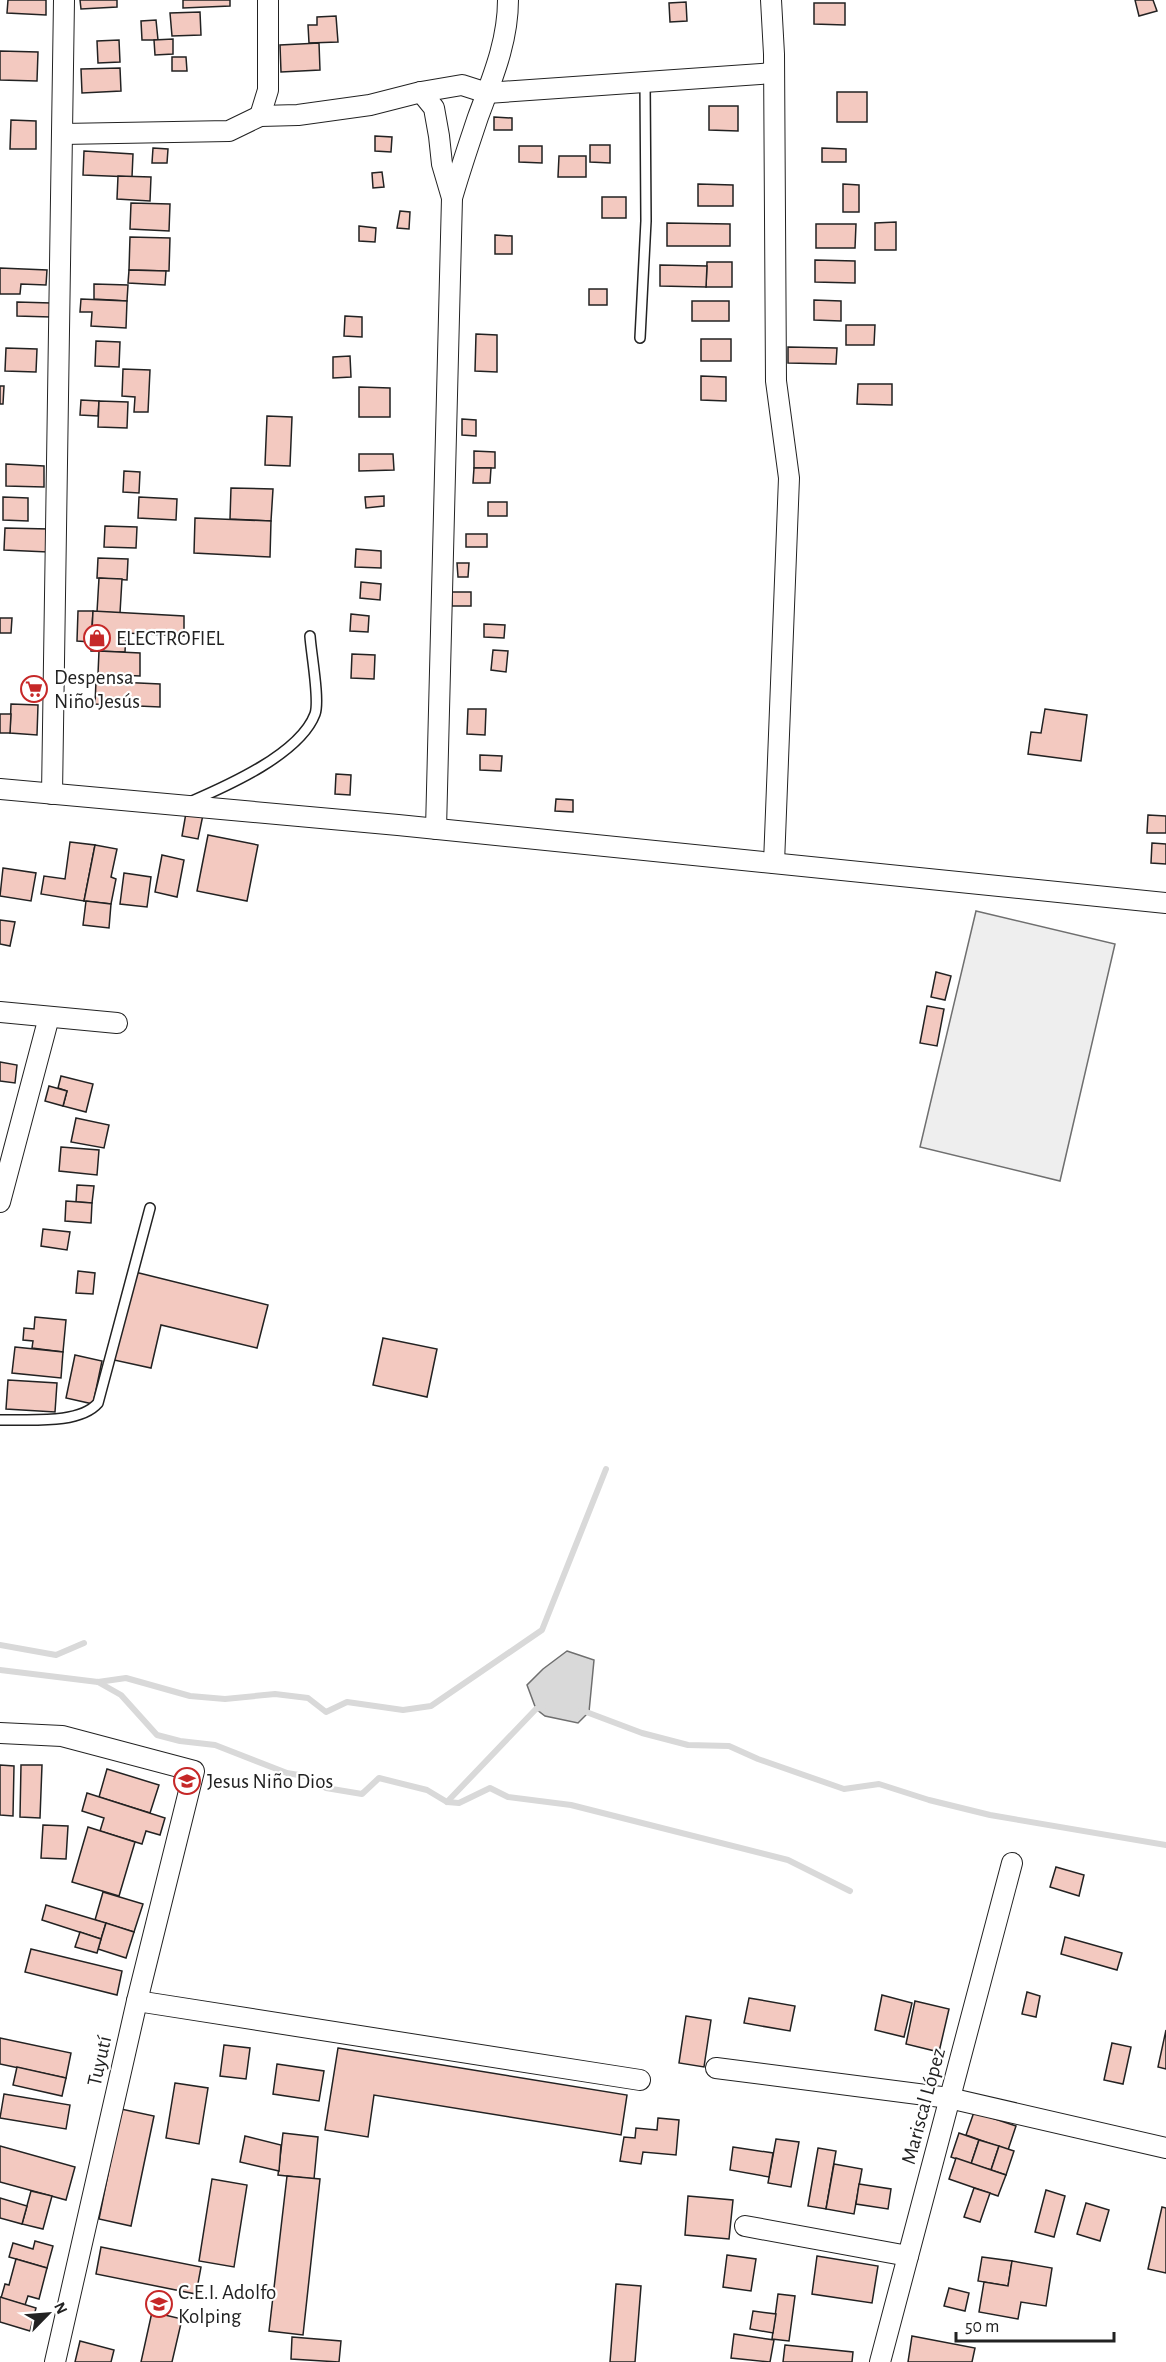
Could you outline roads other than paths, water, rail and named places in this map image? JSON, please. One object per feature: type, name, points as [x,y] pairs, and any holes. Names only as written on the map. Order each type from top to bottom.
[{"type":"street","points":[[52,794],[64,0]]},
{"type":"street","points":[[260,116],[268,90],[268,0]]},
{"type":"street","points":[[436,829],[452,198],[464,156],[499,60],[508,22],[508,0]]},
{"type":"street","points":[[771,0],[774,73],[776,381],[789,478],[774,863]]},
{"type":"street","points":[[62,134],[229,131],[260,116],[298,115],[370,105],[421,92],[462,86],[487,93],[774,73]]},
{"type":"street","points":[[421,92],[434,108],[442,164],[452,198]]},
{"type":"street","points":[[0,789],[436,829],[1166,903]]},
{"type":"street","points":[[0,1012],[117,1023]]},
{"type":"street","points":[[0,1202],[49,1017]]},
{"type":"street","name":"Tuyutí","points":[[0,1733],[62,1736],[194,1771],[137,2001],[55,2362]]},
{"type":"street","name":"Mariscal López","points":[[880,2362],[1012,1863]]},
{"type":"street","points":[[137,2001],[640,2080]]},
{"type":"street","points":[[716,2068],[949,2098],[1166,2148]]},
{"type":"street","points":[[745,2226],[908,2256]]},
{"type":"lane","points":[[640,338],[646,221],[645,82]]},
{"type":"lane","points":[[182,806],[250,775],[303,734],[316,712],[310,636]]},
{"type":"lane","points":[[0,1420],[70,1417],[92,1409],[98,1403],[150,1208]]},
{"type":"waterway","points":[[0,1670],[98,1682],[126,1678],[190,1696],[225,1699],[275,1694],[308,1698],[326,1712],[347,1702],[403,1710],[431,1706],[542,1630],[606,1469]]},
{"type":"waterway","points":[[0,1645],[56,1655],[84,1643]]},
{"type":"waterway","points":[[98,1682],[121,1695],[157,1735],[180,1741],[215,1745],[287,1773],[310,1777],[326,1788],[362,1794],[379,1778],[427,1790],[447,1802],[459,1803],[490,1788],[508,1797],[571,1805],[788,1860],[850,1891]]},
{"type":"waterway","points":[[447,1802],[536,1709],[543,1707]]},
{"type":"waterway","points":[[581,1710],[642,1733],[688,1745],[729,1746],[758,1759],[844,1789],[879,1784],[929,1800],[990,1815],[1166,1845]]},
{"type":"place","name":"ELECTROFIEL","points":[[97,638]]},
{"type":"place","name":"Despensa Niño Jesús","points":[[34,689]]},
{"type":"place","name":"Jesus Niño Dios","points":[[187,1781]]},
{"type":"place","name":"C.E.I. Adolfo Kolping","points":[[159,2304]]}]
